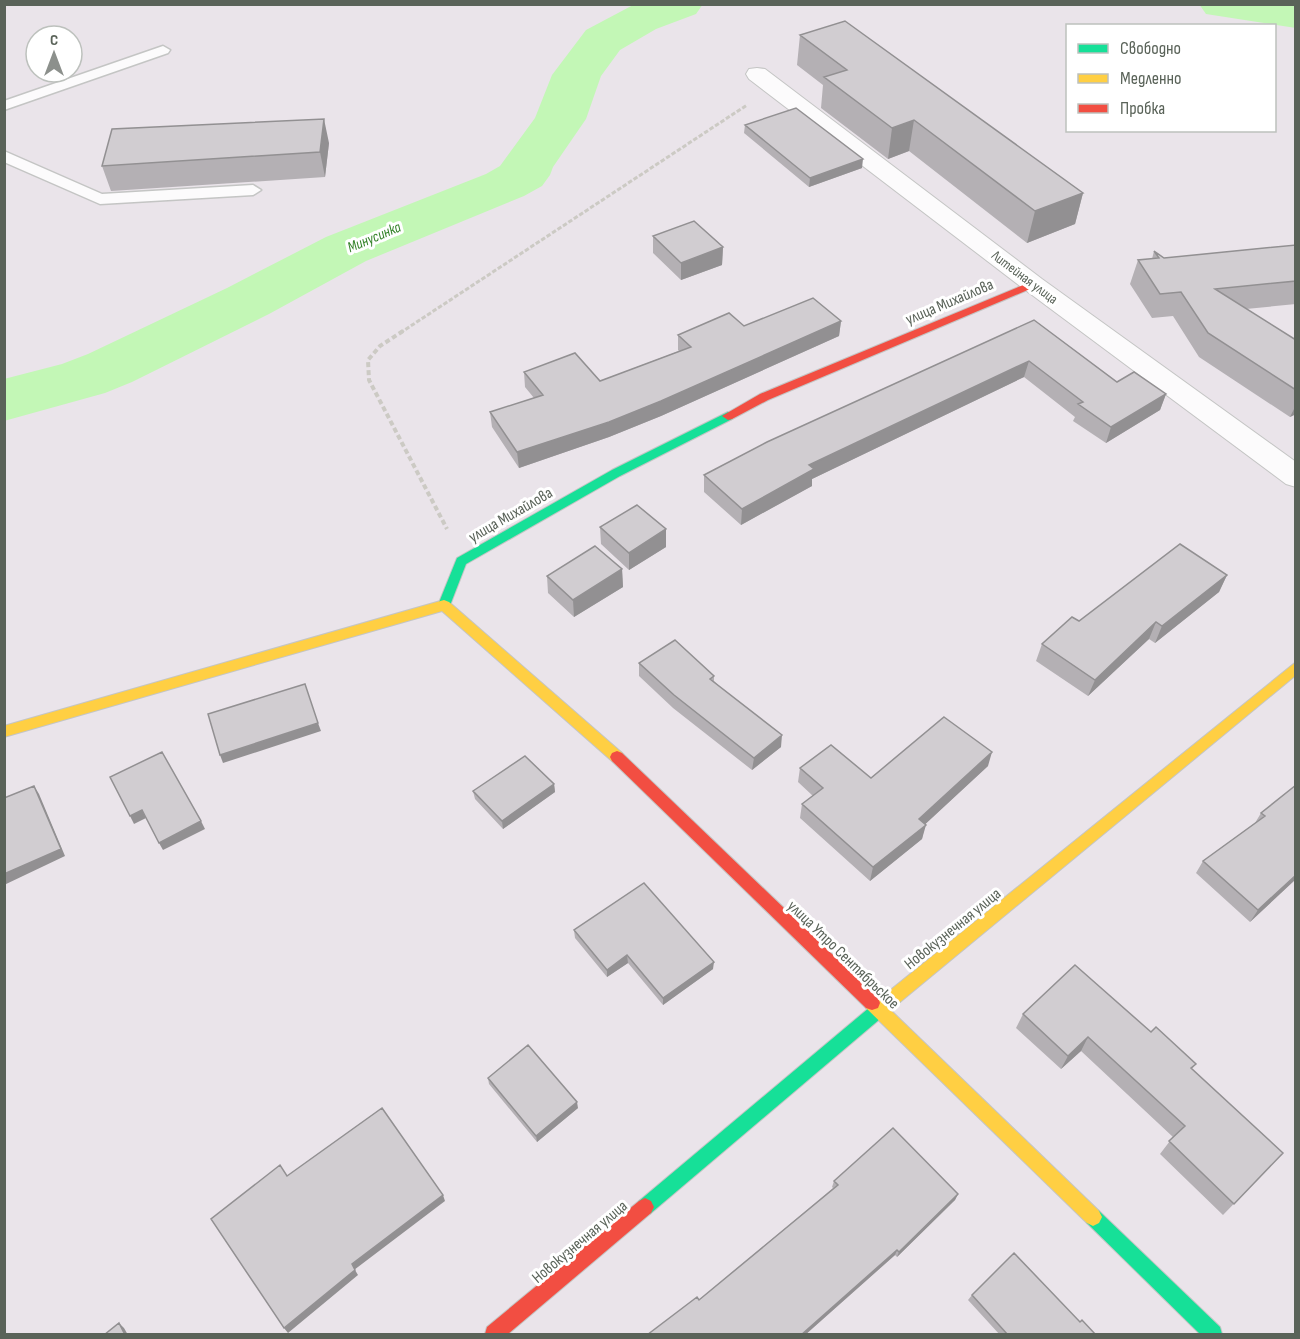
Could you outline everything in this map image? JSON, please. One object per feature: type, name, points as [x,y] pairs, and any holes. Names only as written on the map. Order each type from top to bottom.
[{"type":"street","name":"Литейная улица","points":[[766,80],[1033,284],[1296,477]]},
{"type":"street","name":"улица Михайлова","points":[[444,604],[461,561],[616,473],[764,397],[1033,284]]},
{"type":"street","points":[[4,732],[444,604]]},
{"type":"street","name":"улица Утро Сентябрьское","points":[[444,604],[627,766],[1213,1335]]},
{"type":"street","name":"Новокузнечная улица","points":[[494,1335],[878,1010],[1296,667]]},
{"type":"lane","points":[[4,106],[163,50]]},
{"type":"lane","points":[[4,156],[100,199],[253,190]]},
{"type":"path","points":[[461,561],[445,525],[369,380],[368,360],[380,346],[766,80]]},
{"type":"building","points":[[845,21],[1083,193],[1035,211],[914,120],[892,128],[824,77],[847,70],[800,35]]},
{"type":"building","points":[[796,108],[863,159],[810,178],[745,125]]},
{"type":"building","points":[[324,119],[320,152],[102,166],[112,129]]},
{"type":"building","points":[[694,221],[723,247],[681,263],[653,236]]},
{"type":"building","points":[[1296,245],[1296,281],[1215,289],[1296,340],[1296,390],[1208,333],[1181,292],[1160,294],[1138,260],[1159,258],[1154,251],[1164,258]]},
{"type":"building","points":[[813,298],[841,321],[609,422],[517,452],[490,412],[543,395],[524,372],[575,353],[600,381],[691,347],[678,335],[729,313],[744,326]]},
{"type":"building","points":[[1034,320],[1117,382],[1134,372],[1166,394],[1111,427],[1078,404],[1083,402],[1029,361],[809,465],[814,469],[742,509],[704,475],[767,442]]},
{"type":"building","points":[[637,505],[666,529],[629,553],[600,527]]},
{"type":"building","points":[[1180,544],[1227,575],[1162,626],[1156,622],[1095,680],[1042,644],[1072,617],[1079,621]]},
{"type":"building","points":[[595,546],[622,569],[573,600],[547,576]]},
{"type":"building","points":[[675,640],[714,676],[710,679],[782,735],[754,758],[674,695],[639,663]]},
{"type":"building","points":[[305,684],[318,723],[220,755],[208,714]]},
{"type":"building","points":[[944,717],[992,752],[919,819],[926,825],[873,867],[802,804],[823,788],[800,768],[831,745],[871,778]]},
{"type":"building","points":[[162,752],[201,821],[159,843],[142,810],[130,816],[110,777]]},
{"type":"building","points":[[525,756],[554,784],[502,821],[473,791]]},
{"type":"building","points":[[1296,785],[1296,875],[1258,910],[1203,861],[1265,816],[1261,813]]},
{"type":"building","points":[[34,786],[61,849],[4,874],[4,798]]},
{"type":"building","points":[[644,883],[714,962],[663,998],[627,955],[607,970],[574,930]]},
{"type":"building","points":[[1075,965],[1151,1032],[1156,1027],[1196,1064],[1191,1068],[1283,1153],[1234,1204],[1169,1141],[1185,1126],[1088,1037],[1068,1056],[1023,1014]]},
{"type":"building","points":[[528,1045],[577,1102],[536,1136],[488,1078]]},
{"type":"building","points":[[382,1108],[443,1195],[352,1264],[355,1270],[284,1328],[211,1219],[280,1165],[287,1176]]},
{"type":"building","points":[[893,1128],[958,1194],[899,1252],[897,1250],[801,1335],[647,1335],[697,1297],[699,1300],[838,1185],[834,1181]]},
{"type":"building","points":[[1014,1253],[1080,1322],[1082,1320],[1096,1335],[1008,1335],[972,1295]]},
{"type":"building","points":[[119,1323],[125,1335],[104,1335]]},
{"type":"waterway","name":"Минусинка","points":[[4,400],[83,379],[110,368],[248,301],[346,249],[505,185],[523,175],[526,167],[560,119],[577,75],[603,40],[639,19],[680,4]]},
{"type":"waterway","name":"Минусинка","points":[[1222,4],[1296,14]]},
{"type":"traffic: fast","points":[[444,605],[461,561],[616,473],[728,416]]},
{"type":"traffic: fast","points":[[645,1207],[894,997]]},
{"type":"traffic: fast","points":[[1093,1217],[1213,1334]]},
{"type":"traffic: slow","points":[[444,605],[617,757]]},
{"type":"traffic: slow","points":[[4,732],[444,605]]},
{"type":"traffic: slow","points":[[894,997],[1296,667]]},
{"type":"traffic: slow","points":[[872,1003],[1093,1217]]},
{"type":"traffic: jam","points":[[728,416],[764,397],[1033,284]]},
{"type":"traffic: jam","points":[[617,757],[872,1003]]},
{"type":"traffic: jam","points":[[494,1334],[645,1207]]}]
